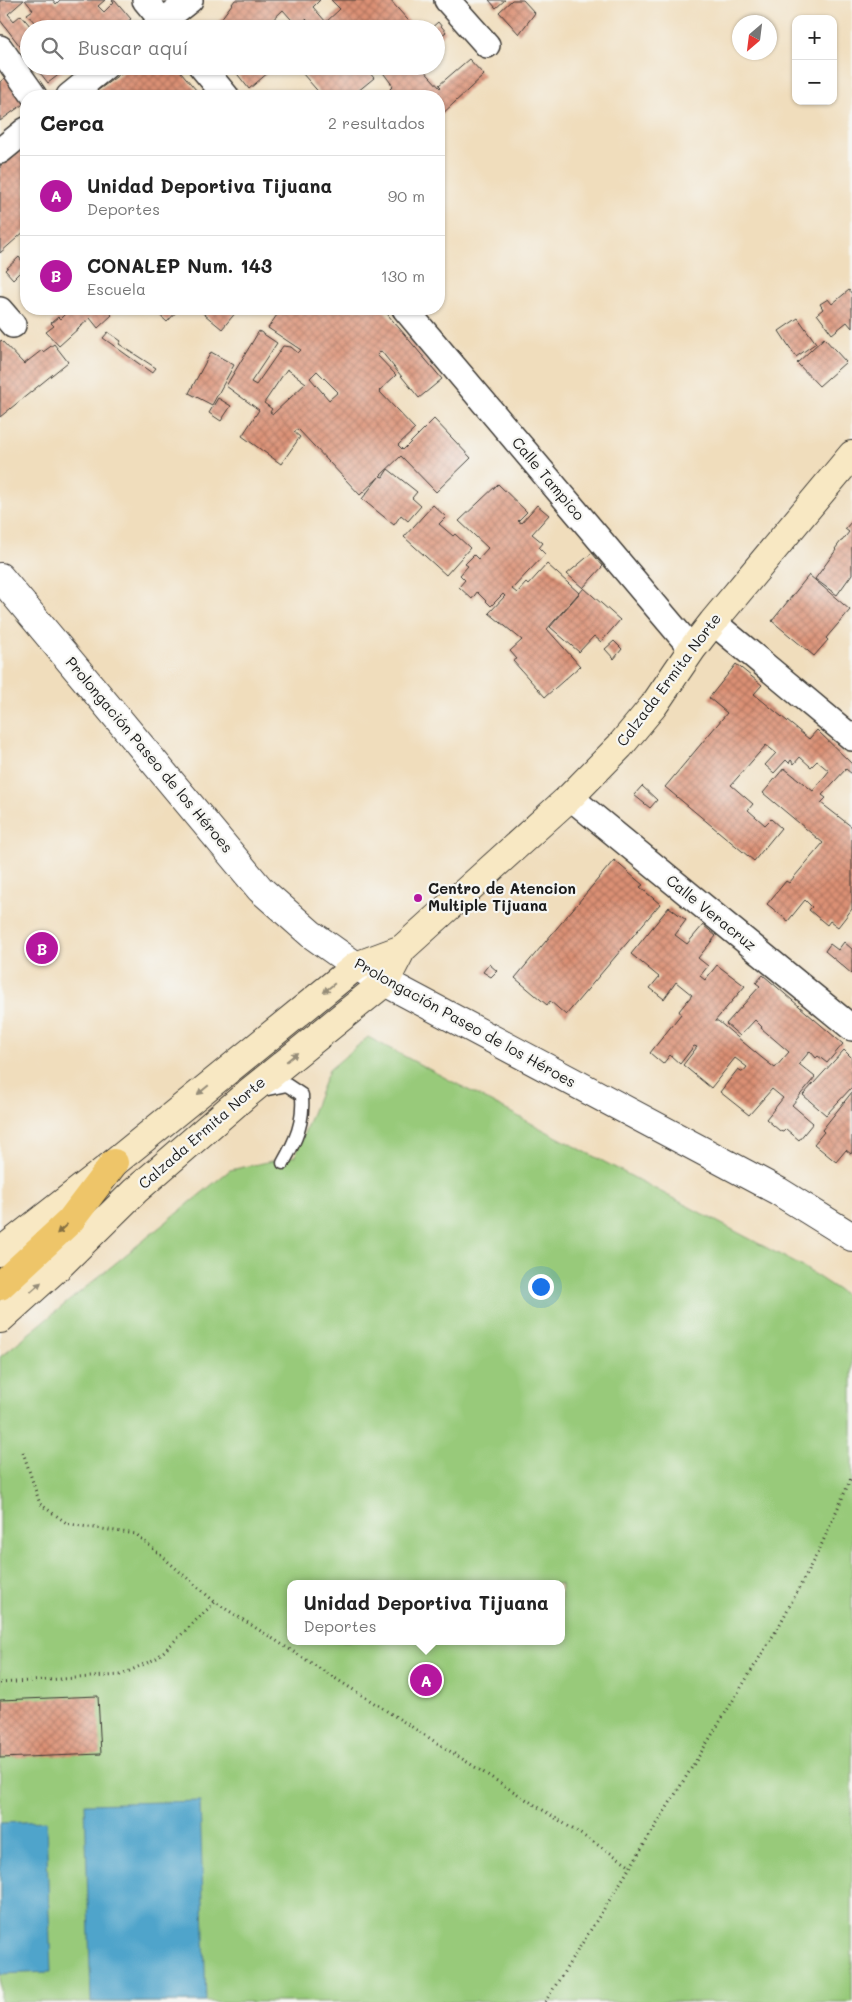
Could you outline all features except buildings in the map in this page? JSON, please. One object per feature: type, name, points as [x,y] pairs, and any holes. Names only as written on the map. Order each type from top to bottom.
[{"type":"highway","points":[[0,1286],[70,1221],[114,1163]]},
{"type":"main road","name":"Calzada Ermita Norte","points":[[0,1320],[60,1266],[135,1191],[248,1092],[385,982],[402,949],[570,797],[620,746],[643,719],[713,622],[852,455]]},
{"type":"main road","name":"Calzada Ermita Norte","points":[[0,1252],[114,1163],[356,966],[402,949]]},
{"type":"street","points":[[145,0],[157,20]]},
{"type":"street","points":[[168,20],[190,0]]},
{"type":"street","points":[[447,0],[486,45]]},
{"type":"street","points":[[0,48],[30,90]]},
{"type":"street","points":[[76,90],[95,75]]},
{"type":"street","points":[[208,75],[221,90]]},
{"type":"street","points":[[0,151],[20,135]]},
{"type":"street","name":"Calle Tampico","points":[[410,315],[692,649]]},
{"type":"street","name":"Prolongación Paseo de los Héroes","points":[[0,577],[260,889],[311,934],[356,966],[778,1191],[852,1236]]},
{"type":"street","points":[[713,622],[852,738]]},
{"type":"street","name":"Calle Veracruz","points":[[570,797],[852,1028]]},
{"type":"lane","points":[[248,1092],[288,1085],[302,1095],[303,1112],[297,1138],[283,1163]]},
{"type":"path","points":[[23,1452],[40,1504],[68,1524],[136,1534],[215,1602],[631,1866]]},
{"type":"path","points":[[545,2002],[779,1626],[820,1548],[852,1476]]},
{"type":"path","points":[[0,1683],[121,1675],[157,1658],[215,1602]]},
{"type":"green space","points":[[368,1037],[803,1267],[852,1299],[852,2002],[0,2002],[0,1357],[230,1170],[295,1156],[329,1070]]},
{"type":"water","points":[[200,1801],[206,2002],[91,2002],[85,1804]]},
{"type":"water","points":[[46,1821],[51,1972],[0,1974],[0,1823]]},
{"type":"place","name":"Centro de Atencion Multiple Tijuana","points":[[418,898]]},
{"type":"place","name":"CONALEP Num. 143","points":[[42,948]]},
{"type":"place","name":"Unidad Deportiva Tijuana","points":[[426,1680]]}]
